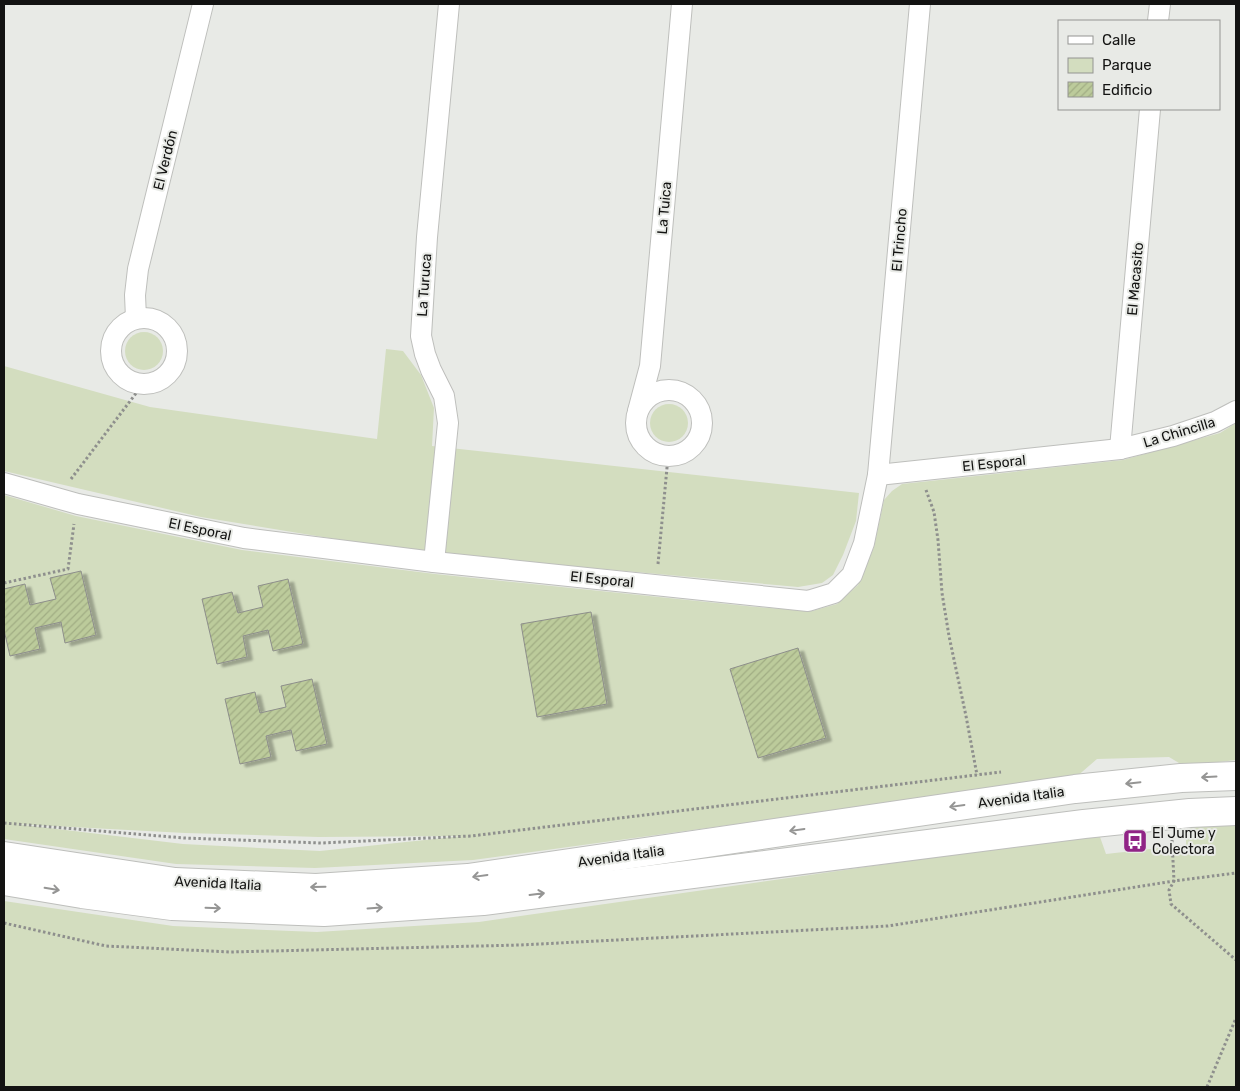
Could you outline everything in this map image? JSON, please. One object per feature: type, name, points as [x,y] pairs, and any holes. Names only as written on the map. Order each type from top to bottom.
[{"type":"main road","name":"Avenida Italia","points":[[4,856],[175,882],[316,888],[468,878],[1075,789],[1181,778],[1236,776]]},
{"type":"main road","name":"Avenida Italia","points":[[4,881],[172,906],[324,912],[483,901],[1084,824],[1190,813],[1236,811]]},
{"type":"street","name":"El Verdón","points":[[136,318],[135,295],[138,269],[203,4]]},
{"type":"street","name":"La Turuca","points":[[434,562],[448,423],[444,396],[431,370],[421,336],[427,237],[449,4]]},
{"type":"street","name":"La Tuica","points":[[668,457],[658,455],[649,450],[641,442],[637,432],[636,421],[650,366],[682,4]]},
{"type":"street","name":"El Trincho","points":[[878,475],[920,4]]},
{"type":"street","points":[[1158,20],[1160,4]]},
{"type":"street","name":"El Macasito","points":[[1120,449],[1150,110]]},
{"type":"street","points":[[136,318],[159,320],[168,327],[177,347],[176,359],[172,369],[164,377],[154,382],[143,384],[132,382],[123,377],[116,369],[110,348],[118,329],[126,322],[136,318]]},
{"type":"street","points":[[650,366],[674,390],[693,400],[700,409],[703,420],[702,432],[690,450],[680,455],[668,457]]},
{"type":"street","points":[[638,411],[652,395],[662,391],[674,390]]},
{"type":"street","name":"La Chincilla","points":[[1120,449],[1174,436],[1215,422],[1236,412]]},
{"type":"street","name":"El Esporal","points":[[4,483],[78,504],[244,538],[434,562],[808,601],[834,593],[852,575],[864,543],[878,475],[1120,449]]},
{"type":"path","points":[[57,498],[143,384]]},
{"type":"path","points":[[656,585],[668,457]]},
{"type":"path","points":[[919,471],[934,512],[943,601],[976,775]]},
{"type":"path","points":[[4,583],[68,569],[78,504]]},
{"type":"path","points":[[4,823],[184,838],[321,843],[471,836],[1004,772]]},
{"type":"path","points":[[1170,815],[1174,881],[1169,890],[1171,904],[1236,960]]},
{"type":"path","points":[[4,923],[106,946],[220,951],[520,945],[888,926],[1236,873]]},
{"type":"path","points":[[1207,1087],[1236,1018]]},
{"type":"green space","points":[[144,332],[157,338],[163,351],[157,364],[144,370],[131,364],[125,351],[131,338]]},
{"type":"green space","points":[[386,349],[403,351],[421,375],[434,408],[432,446],[859,493],[856,521],[843,555],[833,575],[822,583],[798,587],[549,564],[378,546],[201,517],[4,471],[4,366],[150,407],[377,439]]},
{"type":"green space","points":[[669,404],[682,410],[688,423],[682,436],[669,442],[656,436],[650,423],[656,410]]},
{"type":"green space","points":[[1236,423],[1236,760],[1184,766],[1169,757],[1097,759],[1075,778],[473,860],[315,868],[176,864],[4,839],[4,495],[76,516],[242,550],[435,574],[812,611],[837,604],[858,585],[874,547],[884,500],[902,484],[1123,460],[1220,433]],"holes":[[[15,824],[185,833],[319,837],[463,836],[320,851],[183,844]]]},
{"type":"green space","points":[[1236,821],[1236,1087],[4,1087],[4,901],[173,926],[317,932],[479,922],[1055,840],[1100,837],[1106,854],[1186,845],[1186,828]]},
{"type":"building","points":[[81,571],[96,635],[65,643],[61,622],[35,628],[40,649],[10,656],[4,630],[4,589],[25,584],[30,605],[56,599],[50,578]]},
{"type":"building","points":[[288,579],[303,644],[273,651],[268,630],[243,636],[247,657],[217,664],[202,599],[232,592],[238,613],[263,607],[258,586]]},
{"type":"building","points":[[591,612],[607,704],[537,717],[521,624]]},
{"type":"building","points":[[798,648],[826,738],[758,758],[730,669]]},
{"type":"building","points":[[312,679],[327,744],[296,751],[291,730],[266,736],[271,757],[240,764],[225,699],[255,692],[260,713],[286,707],[281,686]]},
{"type":"place","name":"El Jume y Colectora","points":[[1135,841]]}]
